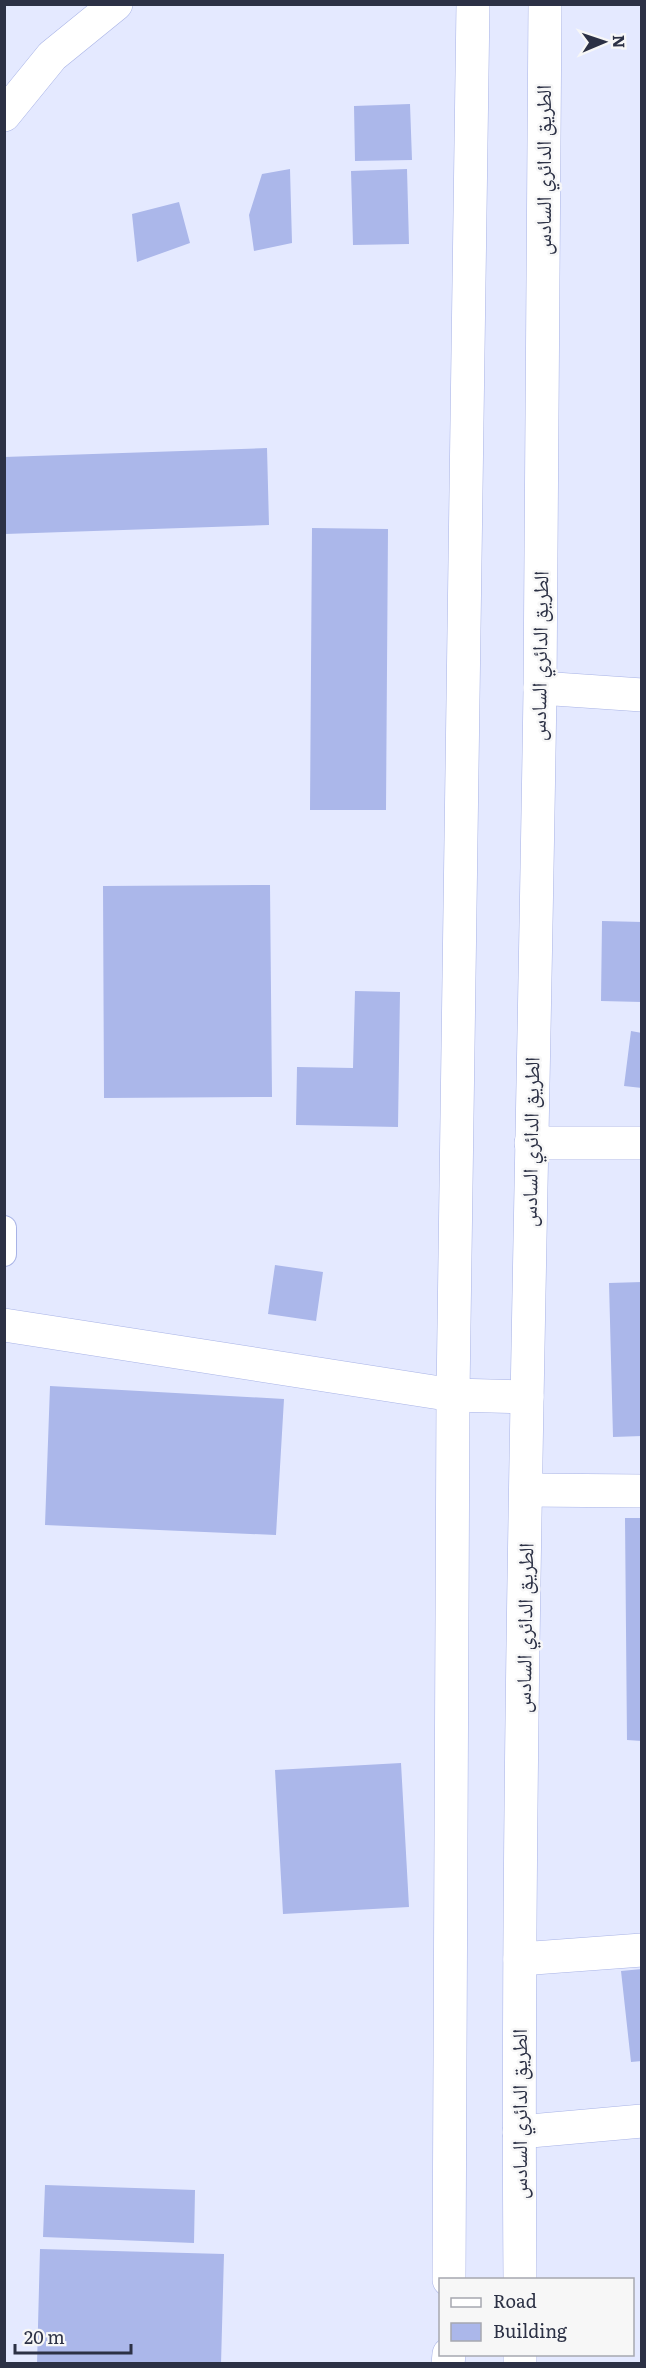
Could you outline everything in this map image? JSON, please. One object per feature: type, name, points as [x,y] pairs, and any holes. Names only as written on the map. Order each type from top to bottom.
[{"type":"main road","points":[[4,115],[52,56],[116,4]]},
{"type":"main road","points":[[449,2278],[453,1395],[473,4]]},
{"type":"main road","name":"الطريق الدائري السادس","points":[[520,2278],[520,1959],[527,1490],[526,1397],[540,688],[545,4]]},
{"type":"main road","points":[[540,688],[642,695]]},
{"type":"main road","points":[[531,1143],[642,1143]]},
{"type":"main road","points":[[4,1325],[453,1395],[526,1397]]},
{"type":"main road","points":[[527,1490],[642,1491]]},
{"type":"main road","points":[[520,1959],[642,1950]]},
{"type":"main road","points":[[519,2132],[642,2121]]},
{"type":"lane","points":[[4,1228],[4,1254]]},
{"type":"building","points":[[410,104],[412,160],[355,161],[354,106]]},
{"type":"building","points":[[290,169],[292,243],[254,251],[249,215],[262,174]]},
{"type":"building","points":[[407,169],[409,244],[353,245],[351,171]]},
{"type":"building","points":[[179,202],[190,243],[137,262],[132,214]]},
{"type":"building","points":[[267,448],[269,525],[5,534],[4,457]]},
{"type":"building","points":[[312,528],[388,529],[386,810],[310,810]]},
{"type":"building","points":[[270,885],[272,1097],[104,1098],[103,886]]},
{"type":"building","points":[[602,921],[642,922],[642,1002],[601,1001]]},
{"type":"building","points":[[355,991],[400,992],[398,1127],[296,1125],[297,1067],[353,1068]]},
{"type":"building","points":[[631,1031],[642,1033],[642,1088],[624,1086]]},
{"type":"building","points":[[275,1265],[323,1272],[316,1321],[268,1314]]},
{"type":"building","points":[[642,1282],[642,1436],[613,1437],[609,1283]]},
{"type":"building","points":[[50,1386],[284,1399],[276,1535],[45,1525]]},
{"type":"building","points":[[625,1518],[642,1518],[642,1741],[627,1740]]},
{"type":"building","points":[[401,1763],[409,1907],[283,1914],[275,1770]]},
{"type":"building","points":[[642,1969],[642,2061],[631,2062],[621,1971]]},
{"type":"building","points":[[45,2185],[195,2190],[194,2243],[43,2237]]},
{"type":"building","points":[[40,2249],[224,2254],[221,2364],[37,2364]]}]
